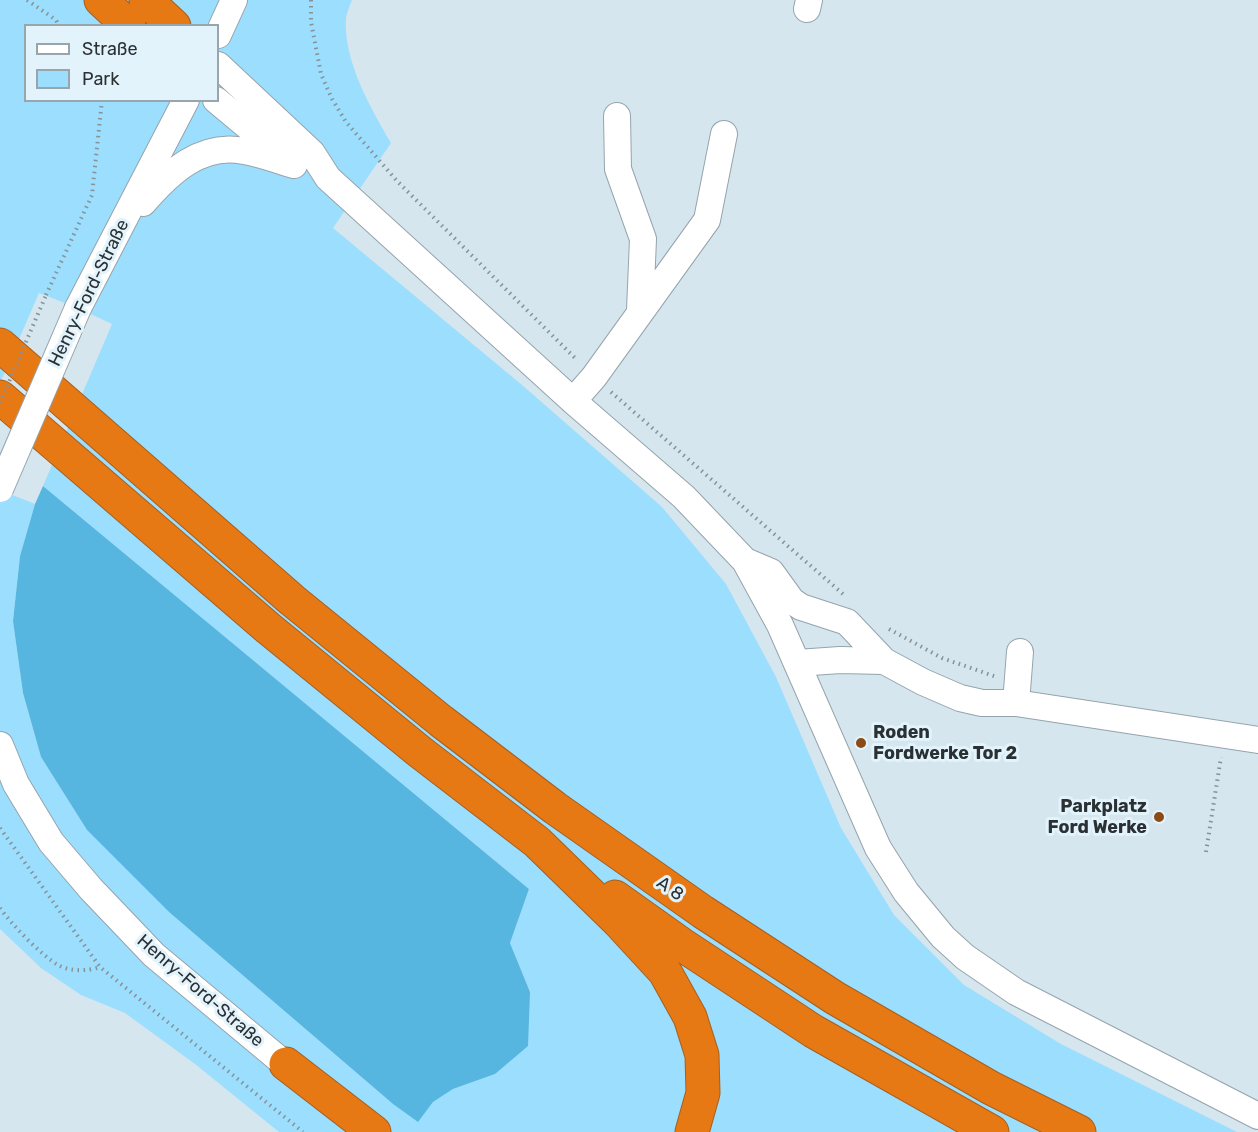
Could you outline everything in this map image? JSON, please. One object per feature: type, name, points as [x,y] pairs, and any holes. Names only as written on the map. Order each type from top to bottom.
[{"type":"highway","points":[[101,0],[127,24]]},
{"type":"highway","points":[[146,0],[172,24]]},
{"type":"highway","name":"A 8","points":[[0,345],[292,600],[441,721],[555,808],[703,912],[836,998],[991,1088],[1079,1132]]},
{"type":"highway","points":[[0,396],[268,628],[420,752],[537,842],[681,944],[813,1031],[992,1132]]},
{"type":"highway","points":[[537,842],[619,922],[665,972],[690,1017],[702,1055],[702,1093],[692,1132]]},
{"type":"highway","points":[[286,1064],[374,1132]]},
{"type":"street","points":[[219,33],[234,0]]},
{"type":"street","points":[[219,66],[312,153],[328,178],[573,401],[684,497],[745,561],[780,625],[878,848],[906,892],[943,937],[965,957],[1016,992],[1258,1116]]},
{"type":"street","name":"Henry-Ford-Straße","points":[[0,489],[78,308],[185,102]]},
{"type":"street","points":[[218,102],[294,165]]},
{"type":"street","points":[[617,116],[618,169],[643,239],[640,310]]},
{"type":"street","points":[[573,401],[594,377],[640,310],[707,220],[724,134]]},
{"type":"street","points":[[117,233],[160,184],[185,162],[199,156],[228,149],[245,151],[294,165],[328,178]]},
{"type":"street","points":[[745,561],[771,572],[792,601],[801,608],[848,622],[884,661],[923,682],[960,698],[982,703],[1017,692],[1258,740]]},
{"type":"street","points":[[1017,692],[1020,652]]},
{"type":"street","points":[[797,663],[840,660],[884,661]]},
{"type":"street","name":"Henry-Ford-Straße","points":[[0,745],[16,784],[51,842],[91,888],[154,955],[286,1064],[361,1132]]},
{"type":"path","points":[[27,0],[56,20],[58,24]]},
{"type":"path","points":[[312,0],[311,22],[321,74],[332,99],[346,122],[397,181],[594,377],[850,600]]},
{"type":"path","points":[[0,403],[92,195],[102,102]]},
{"type":"path","points":[[883,625],[942,658],[997,678],[1017,692]]},
{"type":"path","points":[[1206,852],[1225,734]]},
{"type":"path","points":[[0,828],[100,967],[303,1132]]},
{"type":"path","points":[[0,908],[12,925],[59,966],[87,971],[100,967]]},
{"type":"green space","points":[[0,0],[352,0],[346,18],[346,34],[353,67],[391,143],[333,228],[522,385],[662,507],[726,584],[776,677],[841,828],[894,915],[964,985],[1061,1044],[1237,1132],[279,1132],[195,1064],[125,1013],[81,995],[41,968],[0,929],[0,490],[35,504],[20,556],[13,621],[23,693],[41,757],[87,830],[169,912],[393,1104],[418,1121],[433,1102],[453,1089],[495,1074],[530,992],[510,943],[529,889],[43,486],[112,324],[39,293],[0,383]]},
{"type":"shaded area","points":[[43,486],[529,889],[510,943],[530,992],[528,1046],[495,1074],[453,1089],[433,1102],[418,1122],[393,1104],[169,912],[87,830],[41,757],[23,693],[13,621],[20,556],[35,504]]},
{"type":"place","name":"Roden Fordwerke Tor 2","points":[[861,743]]},
{"type":"place","name":"Parkplatz Ford Werke","points":[[1159,817]]}]
